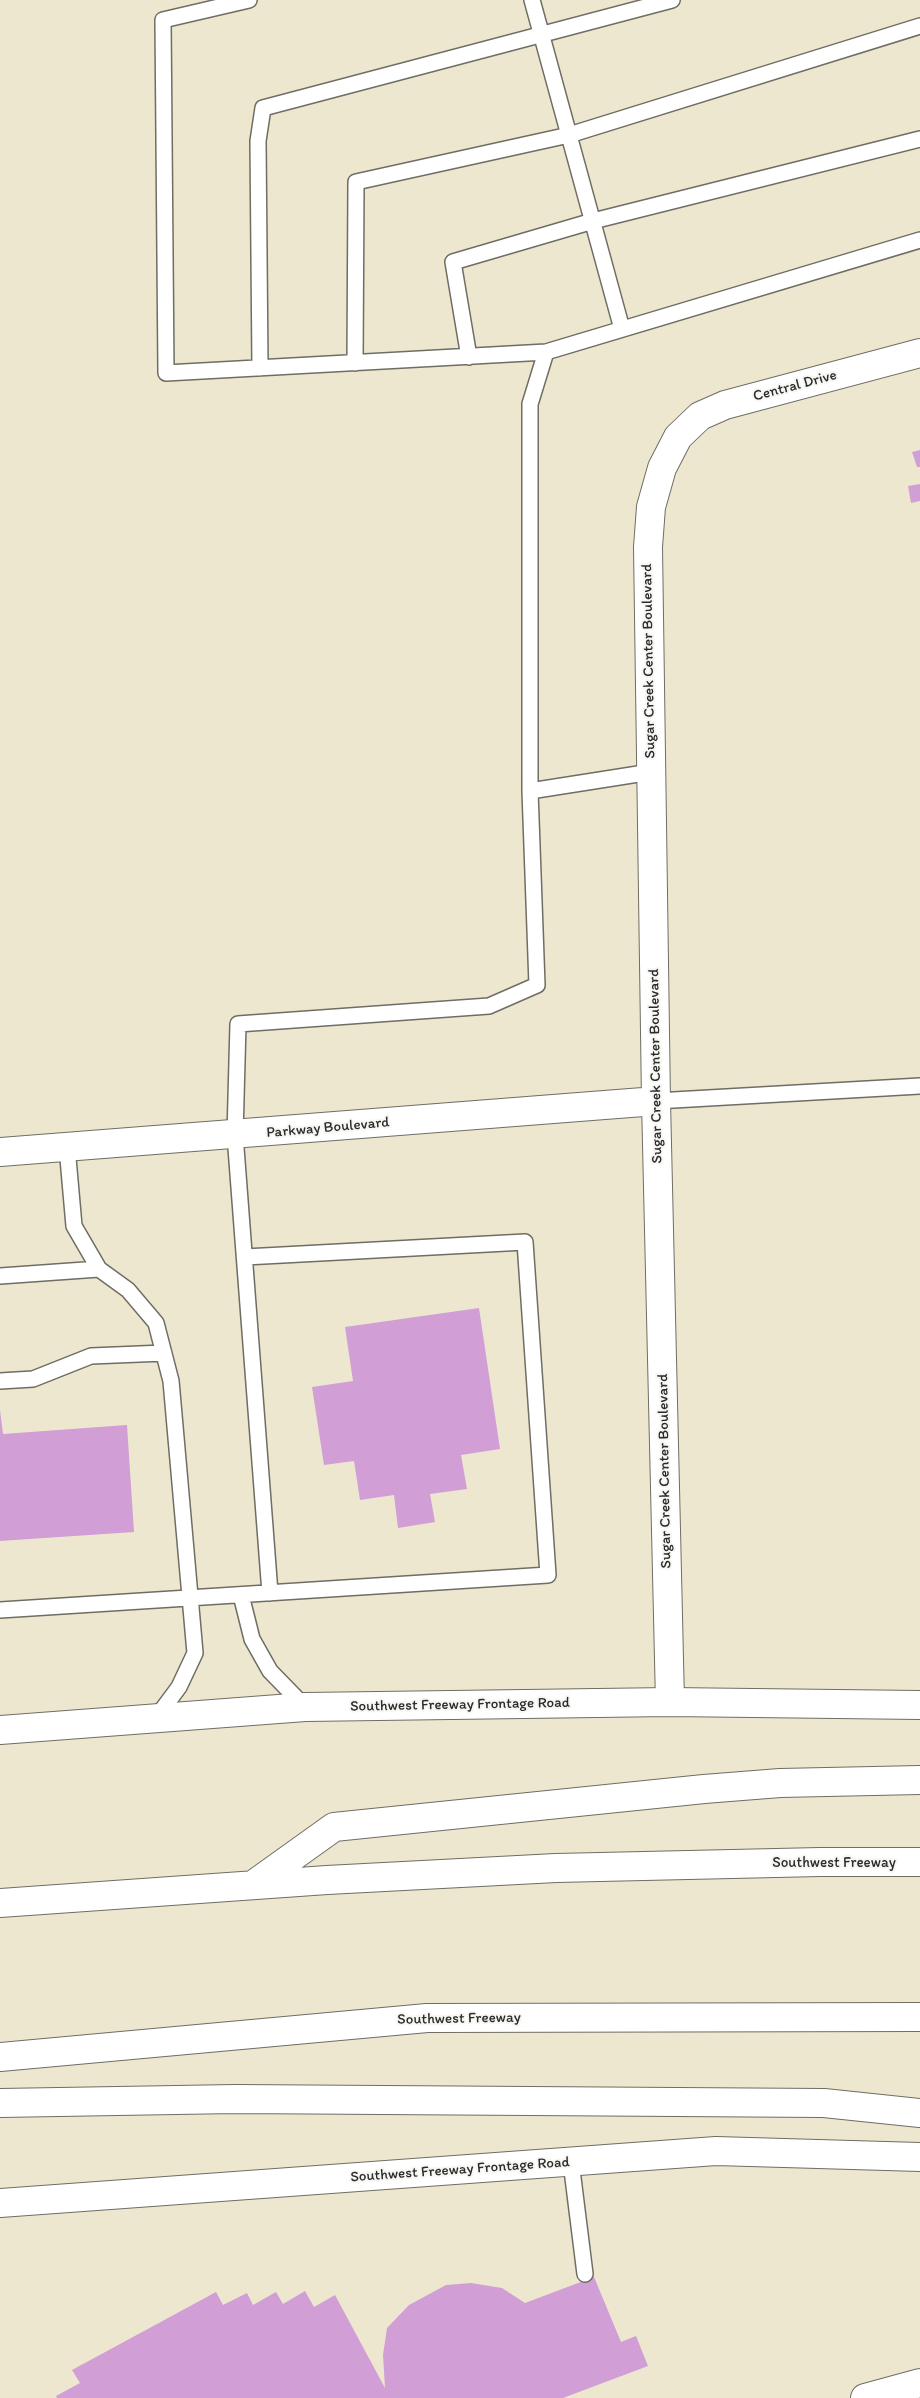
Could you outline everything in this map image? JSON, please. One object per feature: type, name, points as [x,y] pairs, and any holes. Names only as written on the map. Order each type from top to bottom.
[{"type":"main road","name":"Central Drive","points":[[678,436],[700,416],[725,405],[920,353]]},
{"type":"main road","name":"Sugar Creek Center Boulevard","points":[[670,1702],[656,1101],[648,547],[651,507],[660,476],[678,436]]},
{"type":"main road","name":"Parkway Boulevard","points":[[0,1152],[656,1101]]},
{"type":"main road","name":"Southwest Freeway Frontage Road","points":[[0,1730],[305,1707],[670,1702],[920,1705]]},
{"type":"main road","points":[[253,1885],[334,1827],[704,1788],[920,1780]]},
{"type":"main road","name":"Southwest Freeway","points":[[0,1903],[253,1885],[556,1868],[811,1862],[920,1862]]},
{"type":"main road","name":"Southwest Freeway","points":[[0,2056],[427,2018],[920,2017]]},
{"type":"main road","points":[[0,2103],[235,2099],[814,2103],[920,2113]]},
{"type":"main road","name":"Southwest Freeway Frontage Road","points":[[0,2203],[716,2151],[920,2156]]},
{"type":"main road","points":[[865,2398],[920,2383]]},
{"type":"lane","points":[[249,0],[163,20],[166,373],[546,352],[920,240]]},
{"type":"lane","points":[[532,0],[622,329]]},
{"type":"lane","points":[[260,368],[258,141],[263,108],[672,0]]},
{"type":"lane","points":[[355,363],[356,182],[569,135],[920,26]]},
{"type":"lane","points":[[469,357],[453,262],[593,221],[920,139]]},
{"type":"lane","points":[[270,1593],[235,1135],[238,1024],[489,1006],[537,985],[530,791],[530,404],[546,352]]},
{"type":"lane","points":[[530,791],[651,772]]},
{"type":"lane","points":[[656,1101],[920,1086]]},
{"type":"lane","points":[[67,1147],[74,1226],[99,1269],[128,1290],[156,1324],[171,1381],[195,1653],[179,1687],[156,1718]]},
{"type":"lane","points":[[0,1610],[548,1575],[525,1242],[244,1257]]},
{"type":"lane","points":[[0,1276],[99,1269]]},
{"type":"lane","points":[[0,1381],[32,1379],[91,1356],[164,1353]]},
{"type":"lane","points":[[241,1595],[252,1640],[270,1671],[305,1707]]},
{"type":"lane","points":[[571,2162],[585,2274]]},
{"type":"building","points":[[920,450],[920,467],[917,467],[912,452]]},
{"type":"building","points":[[920,484],[920,501],[911,503],[908,486]]},
{"type":"building","points":[[479,1308],[500,1449],[461,1455],[467,1489],[430,1494],[435,1522],[398,1528],[394,1495],[360,1500],[354,1461],[324,1465],[312,1387],[353,1381],[345,1327]]},
{"type":"building","points":[[0,1410],[3,1434],[127,1425],[134,1532],[0,1541]]},
{"type":"building","points":[[594,2277],[621,2342],[636,2336],[648,2366],[563,2398],[57,2398],[56,2396],[80,2383],[72,2370],[216,2292],[223,2305],[247,2293],[253,2305],[276,2292],[283,2304],[305,2291],[314,2307],[335,2295],[385,2388],[383,2355],[387,2328],[409,2305],[446,2285],[471,2283],[502,2288],[525,2303]]}]
